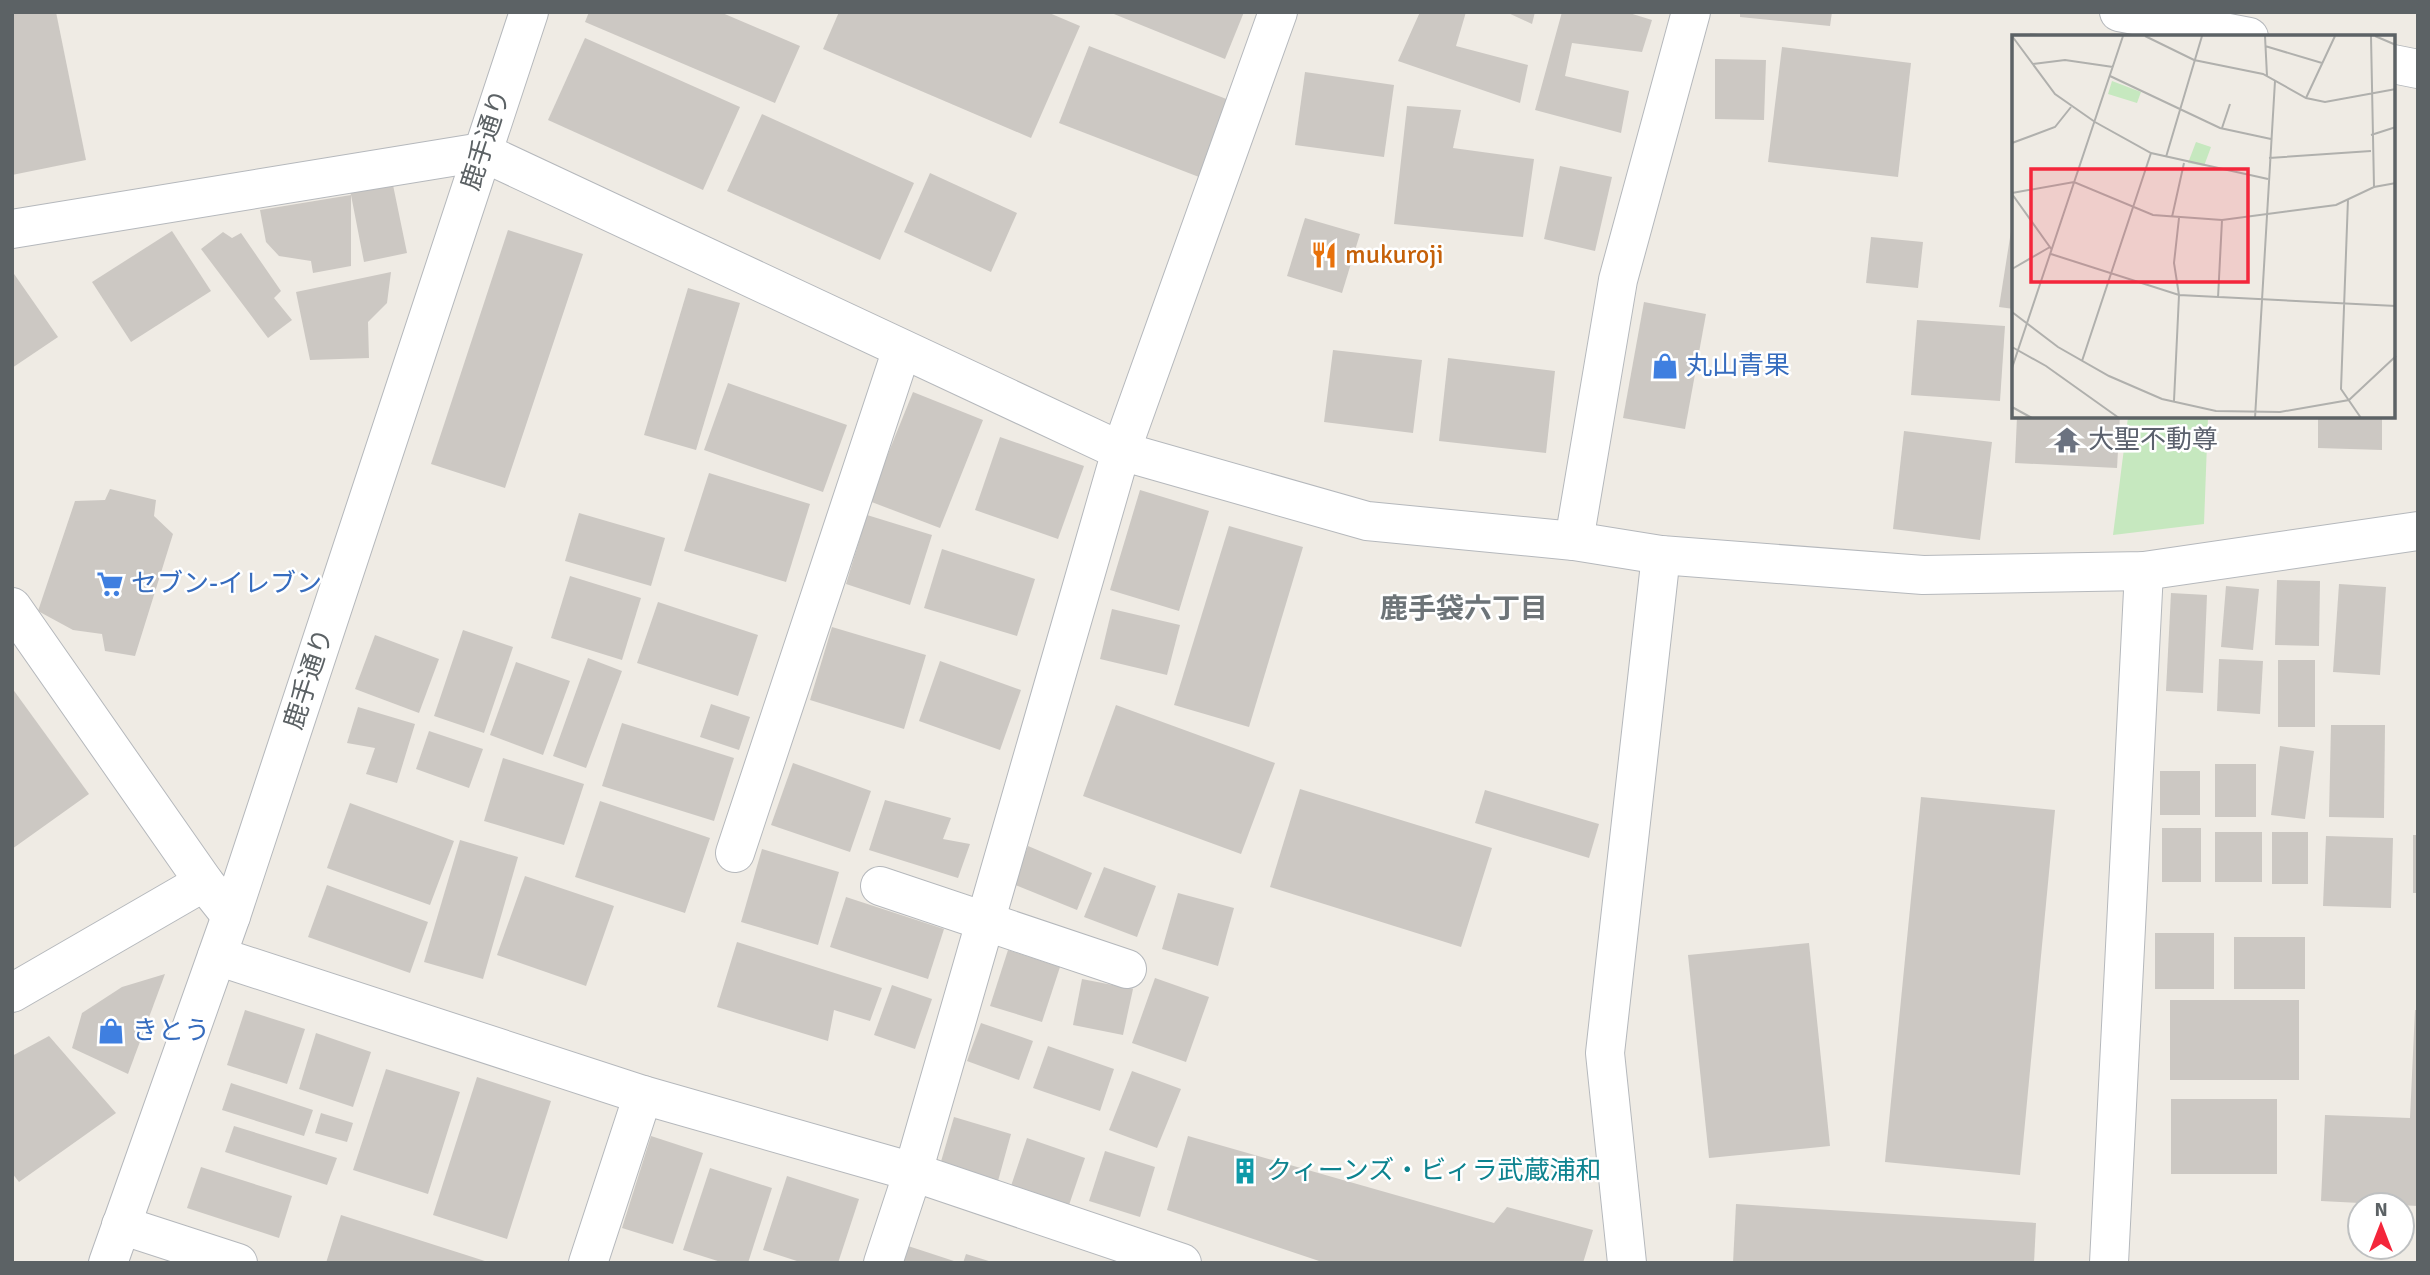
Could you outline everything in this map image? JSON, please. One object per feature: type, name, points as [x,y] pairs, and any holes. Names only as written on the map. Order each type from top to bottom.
[{"type":"street","name":"鹿手通り","points":[[108,1263],[231,916],[529,12]]},
{"type":"street","points":[[883,1263],[913,1172],[1121,451],[1278,12]]},
{"type":"street","points":[[1574,541],[1618,280],[1691,12]]},
{"type":"street","points":[[2119,12],[2239,35]]},
{"type":"street","points":[[2395,64],[2418,69]]},
{"type":"street","points":[[12,229],[482,152],[1121,451],[1367,521],[1574,541],[1661,555],[1923,575],[2144,571],[2418,531]]},
{"type":"street","points":[[735,853],[902,349]]},
{"type":"street","points":[[1627,1263],[1605,1054],[1661,555]]},
{"type":"street","points":[[2109,1263],[2144,571]]},
{"type":"street","points":[[12,607],[204,882],[231,916]]},
{"type":"street","points":[[12,993],[204,882]]},
{"type":"street","points":[[880,886],[1127,970]]},
{"type":"street","points":[[217,956],[643,1096],[913,1172],[1182,1263]]},
{"type":"street","points":[[588,1263],[643,1096]]},
{"type":"street","points":[[121,1225],[238,1263]]},
{"type":"green space","points":[[2128,418],[2208,418],[2204,524],[2113,535]]},
{"type":"building","points":[[12,12],[56,12],[86,160],[12,175]]},
{"type":"building","points":[[589,12],[720,12],[800,46],[775,103],[585,22]]},
{"type":"building","points":[[839,12],[1047,12],[1080,26],[1031,138],[823,49]]},
{"type":"building","points":[[1109,12],[1244,12],[1225,59]]},
{"type":"building","points":[[1420,12],[1466,12],[1456,46],[1528,65],[1520,103],[1398,61]]},
{"type":"building","points":[[1506,12],[1535,12],[1532,24]]},
{"type":"building","points":[[1562,12],[1626,12],[1652,20],[1642,52],[1572,43],[1565,76],[1629,91],[1621,133],[1535,110]]},
{"type":"building","points":[[1740,12],[1832,12],[1830,26],[1740,17]]},
{"type":"building","points":[[585,38],[740,107],[703,190],[548,120]]},
{"type":"building","points":[[1089,46],[1229,100],[1199,177],[1059,123]]},
{"type":"building","points":[[1782,47],[1911,63],[1898,177],[1768,162]]},
{"type":"building","points":[[1715,59],[1766,60],[1764,120],[1715,119]]},
{"type":"building","points":[[1305,72],[1394,85],[1384,157],[1295,145]]},
{"type":"building","points":[[1407,106],[1461,110],[1453,148],[1534,159],[1523,237],[1394,224]]},
{"type":"building","points":[[762,114],[914,183],[880,260],[727,191]]},
{"type":"building","points":[[1560,166],[1612,177],[1595,251],[1544,239]]},
{"type":"building","points":[[930,173],[1017,213],[991,272],[904,232]]},
{"type":"building","points":[[393,185],[407,253],[364,262],[350,192]]},
{"type":"building","points":[[351,195],[351,266],[313,273],[311,261],[279,256],[266,242],[260,210]]},
{"type":"building","name":"mukuroji","points":[[1305,218],[1360,234],[1342,293],[1287,276]]},
{"type":"building","points":[[2012,225],[2012,309],[1999,307]]},
{"type":"building","points":[[508,230],[583,254],[505,488],[431,464]]},
{"type":"building","points":[[172,231],[211,291],[131,342],[92,282]]},
{"type":"building","points":[[223,232],[232,238],[241,233],[281,291],[274,298],[292,320],[268,338],[201,249]]},
{"type":"building","points":[[1871,237],[1923,242],[1918,288],[1866,283]]},
{"type":"building","points":[[12,271],[58,337],[12,368]]},
{"type":"building","points":[[391,272],[387,303],[368,322],[369,358],[310,360],[296,292]]},
{"type":"building","points":[[688,288],[740,303],[696,450],[644,435]]},
{"type":"building","name":"丸山青果","points":[[1644,302],[1706,314],[1685,429],[1623,418]]},
{"type":"building","points":[[1917,320],[2005,326],[2000,401],[1911,395]]},
{"type":"building","points":[[1333,350],[1422,360],[1413,433],[1324,422]]},
{"type":"building","points":[[1448,358],[1555,371],[1546,453],[1439,441]]},
{"type":"building","points":[[728,383],[847,425],[823,492],[704,450]]},
{"type":"building","points":[[913,392],[983,420],[940,528],[869,501]]},
{"type":"building","name":"大聖不動尊","points":[[2017,418],[2120,418],[2117,468],[2015,463]]},
{"type":"building","points":[[2318,418],[2382,418],[2382,450],[2318,448]]},
{"type":"building","points":[[1904,431],[1992,442],[1980,540],[1893,529]]},
{"type":"building","points":[[1000,437],[1084,466],[1058,539],[975,510]]},
{"type":"building","points":[[709,473],[810,504],[786,582],[684,551]]},
{"type":"building","points":[[110,489],[156,500],[154,516],[173,534],[135,656],[105,651],[102,634],[73,630],[38,611],[75,501],[105,500]]},
{"type":"building","points":[[1140,490],[1209,511],[1179,611],[1110,590]]},
{"type":"building","points":[[579,513],[665,538],[651,586],[565,561]]},
{"type":"building","points":[[867,515],[932,535],[910,605],[846,584]]},
{"type":"building","points":[[1229,526],[1303,547],[1249,727],[1174,705]]},
{"type":"building","points":[[942,549],[1035,579],[1017,636],[924,608]]},
{"type":"building","points":[[570,576],[641,598],[622,660],[551,638]]},
{"type":"building","points":[[2277,580],[2320,581],[2319,646],[2275,645]]},
{"type":"building","points":[[2339,584],[2386,587],[2380,675],[2333,672]]},
{"type":"building","points":[[2226,586],[2259,589],[2253,650],[2221,647]]},
{"type":"building","points":[[2171,593],[2207,595],[2203,693],[2166,691]]},
{"type":"building","points":[[658,602],[758,635],[738,696],[637,663]]},
{"type":"building","points":[[1112,609],[1180,625],[1167,675],[1100,659]]},
{"type":"building","points":[[832,627],[926,655],[904,729],[810,700]]},
{"type":"building","points":[[463,630],[513,647],[484,733],[434,716]]},
{"type":"building","points":[[375,635],[439,659],[419,713],[355,689]]},
{"type":"building","points":[[588,658],[622,671],[586,768],[553,756]]},
{"type":"building","points":[[2219,659],[2263,661],[2260,714],[2217,711]]},
{"type":"building","points":[[2278,660],[2315,660],[2315,727],[2278,727]]},
{"type":"building","points":[[940,661],[1021,690],[1000,750],[919,721]]},
{"type":"building","points":[[516,662],[570,681],[543,755],[490,735]]},
{"type":"building","points":[[12,688],[89,794],[12,849]]},
{"type":"building","points":[[711,704],[750,717],[739,750],[700,737]]},
{"type":"building","points":[[1116,705],[1275,763],[1241,854],[1083,796]]},
{"type":"building","points":[[358,707],[415,724],[397,783],[366,774],[375,748],[347,743]]},
{"type":"building","points":[[622,723],[734,758],[714,821],[602,786]]},
{"type":"building","points":[[2331,725],[2385,725],[2384,818],[2329,817]]},
{"type":"building","points":[[429,731],[483,749],[469,788],[416,769]]},
{"type":"building","points":[[2280,746],[2314,751],[2305,819],[2271,815]]},
{"type":"building","points":[[503,758],[584,784],[564,845],[484,821]]},
{"type":"building","points":[[793,763],[871,791],[850,852],[771,825]]},
{"type":"building","points":[[2215,764],[2256,764],[2256,817],[2215,817]]},
{"type":"building","points":[[2160,771],[2200,771],[2200,815],[2160,815]]},
{"type":"building","points":[[1300,789],[1492,848],[1461,947],[1270,887]]},
{"type":"building","points":[[1485,790],[1599,824],[1589,858],[1475,823]]},
{"type":"building","points":[[1921,797],[2055,810],[2020,1175],[1885,1162]]},
{"type":"building","points":[[885,800],[951,818],[943,839],[970,844],[958,878],[869,850]]},
{"type":"building","points":[[600,801],[710,838],[685,913],[575,877]]},
{"type":"building","points":[[350,803],[454,841],[430,905],[327,868]]},
{"type":"building","points":[[2162,828],[2201,828],[2201,882],[2162,882]]},
{"type":"building","points":[[2215,832],[2262,832],[2262,882],[2215,882]]},
{"type":"building","points":[[2272,832],[2308,832],[2308,884],[2272,884]]},
{"type":"building","points":[[2413,835],[2418,835],[2418,893],[2413,893]]},
{"type":"building","points":[[2326,836],[2393,838],[2391,908],[2323,906]]},
{"type":"building","points":[[460,840],[518,857],[483,979],[424,962]]},
{"type":"building","points":[[1028,846],[1092,873],[1077,910],[1013,884]]},
{"type":"building","points":[[762,849],[839,872],[818,945],[741,922]]},
{"type":"building","points":[[1104,867],[1156,886],[1137,937],[1084,917]]},
{"type":"building","points":[[525,876],[614,906],[586,986],[497,955]]},
{"type":"building","points":[[327,885],[428,922],[410,973],[308,937]]},
{"type":"building","points":[[1178,893],[1234,908],[1218,966],[1162,949]]},
{"type":"building","points":[[846,897],[944,929],[928,979],[830,947]]},
{"type":"building","points":[[2155,933],[2214,933],[2214,989],[2155,989]]},
{"type":"building","points":[[2234,937],[2305,937],[2305,989],[2234,989]]},
{"type":"building","points":[[737,942],[882,988],[870,1021],[834,1010],[828,1041],[717,1007]]},
{"type":"building","points":[[1809,943],[1830,1146],[1709,1158],[1688,955]]},
{"type":"building","points":[[1008,950],[1060,967],[1042,1022],[990,1006]]},
{"type":"building","name":"きとう","points":[[165,974],[128,1074],[72,1048],[82,1013],[122,987]]},
{"type":"building","points":[[1155,978],[1209,997],[1186,1062],[1132,1043]]},
{"type":"building","points":[[1082,979],[1133,989],[1123,1035],[1073,1025]]},
{"type":"building","points":[[892,985],[932,999],[915,1049],[874,1035]]},
{"type":"building","points":[[2170,1000],[2299,1000],[2299,1080],[2170,1080]]},
{"type":"building","points":[[245,1010],[305,1029],[287,1084],[227,1065]]},
{"type":"building","points":[[2415,1010],[2418,1010],[2418,1206],[2416,1191],[2346,1191],[2346,1202],[2321,1201],[2325,1115],[2410,1118]]},
{"type":"building","points":[[981,1023],[1033,1041],[1019,1080],[967,1061]]},
{"type":"building","points":[[316,1033],[371,1052],[353,1107],[299,1089]]},
{"type":"building","points":[[49,1036],[116,1113],[19,1182],[12,1173],[12,1056]]},
{"type":"building","points":[[1048,1046],[1114,1069],[1100,1111],[1033,1088]]},
{"type":"building","points":[[386,1069],[460,1092],[428,1194],[353,1170]]},
{"type":"building","points":[[1132,1071],[1181,1089],[1157,1148],[1109,1130]]},
{"type":"building","points":[[477,1077],[551,1101],[507,1239],[433,1215]]},
{"type":"building","points":[[231,1083],[313,1110],[304,1136],[222,1110]]},
{"type":"building","points":[[2171,1099],[2277,1099],[2277,1174],[2171,1174]]},
{"type":"building","points":[[321,1113],[353,1123],[347,1142],[315,1133]]},
{"type":"building","points":[[954,1117],[1011,1134],[998,1181],[940,1165]]},
{"type":"building","points":[[234,1126],[337,1158],[327,1185],[225,1152]]},
{"type":"building","points":[[651,1136],[703,1153],[673,1244],[622,1228]]},
{"type":"building","name":"クィーンズ・ビィラ武蔵浦和","points":[[1188,1136],[1494,1223],[1507,1207],[1593,1230],[1583,1263],[1325,1263],[1167,1210]]},
{"type":"building","points":[[1027,1138],[1085,1158],[1068,1208],[1010,1189]]},
{"type":"building","points":[[1105,1151],[1155,1167],[1140,1217],[1089,1201]]},
{"type":"building","points":[[201,1167],[292,1196],[279,1238],[187,1208]]},
{"type":"building","points":[[710,1168],[772,1188],[748,1263],[724,1263],[683,1250]]},
{"type":"building","points":[[787,1176],[859,1199],[838,1263],[803,1263],[763,1250]]},
{"type":"building","points":[[1736,1204],[2036,1223],[2034,1263],[1733,1263]]},
{"type":"building","points":[[341,1215],[488,1262],[488,1263],[326,1263]]},
{"type":"building","points":[[905,1245],[957,1262],[957,1263],[899,1263]]},
{"type":"building","points":[[966,1254],[992,1262],[992,1263],[963,1263]]},
{"type":"place","name":"mukuroji","points":[[1324,255]]},
{"type":"place","name":"丸山青果","points":[[1665,366]]},
{"type":"place","name":"大聖不動尊","points":[[2067,440]]},
{"type":"place","name":"セブン-イレブン","points":[[110,584]]},
{"type":"place","name":"きとう","points":[[111,1031]]},
{"type":"place","name":"クィーンズ・ビィラ武蔵浦和","points":[[1245,1171]]},
{"type":"district","name":"鹿手袋六丁目","points":[[1464,609]]}]
